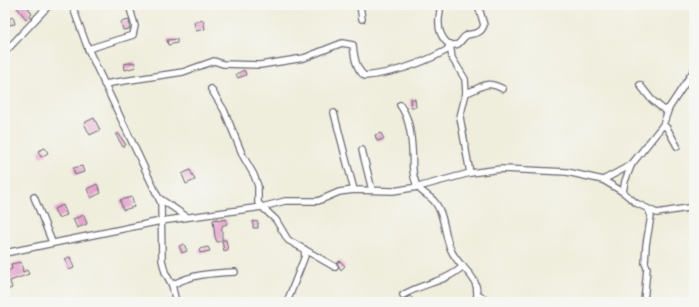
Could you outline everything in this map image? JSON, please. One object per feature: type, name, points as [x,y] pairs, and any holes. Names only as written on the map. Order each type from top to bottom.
[{"type":"street","points":[[5,52],[49,5]]},
{"type":"street","points":[[72,5],[88,49],[161,203],[162,260],[165,272],[172,285],[176,302]]},
{"type":"street","points":[[88,49],[133,34],[135,26],[129,5]]},
{"type":"street","points":[[360,5],[362,19]]},
{"type":"street","points":[[440,5],[439,28],[445,41],[450,44],[458,44],[466,36],[477,34],[482,30],[484,25],[478,5]]},
{"type":"street","points":[[104,84],[183,72],[214,61],[223,64],[260,65],[304,58],[342,43],[352,45],[354,57],[361,73],[365,76],[371,76],[434,57],[447,50],[450,44]]},
{"type":"street","points":[[450,44],[452,58],[465,78],[466,94],[460,117],[470,173]]},
{"type":"street","points":[[622,192],[624,181],[631,165],[662,125],[669,108],[694,70]]},
{"type":"street","points":[[466,94],[474,91],[478,86],[490,84],[503,89]]},
{"type":"street","points":[[640,85],[651,99],[664,110],[669,108]]},
{"type":"street","points":[[210,89],[224,110],[243,156],[254,175],[258,186],[258,203],[276,220],[288,240],[335,267]]},
{"type":"street","points":[[400,105],[406,114],[412,147],[413,170],[418,187],[434,201],[438,208],[450,250],[475,280],[478,294],[476,302]]},
{"type":"street","points":[[334,113],[354,190]]},
{"type":"street","points":[[662,125],[667,128],[677,146]]},
{"type":"street","points":[[362,150],[372,190]]},
{"type":"street","points":[[603,180],[631,165]]},
{"type":"street","points":[[5,253],[52,242],[161,221],[262,206],[285,201],[318,201],[339,192],[354,190],[393,191],[418,187],[470,173],[502,169],[567,172],[603,180],[649,211],[666,213],[694,207]]},
{"type":"street","points":[[34,197],[52,242]]},
{"type":"street","points":[[158,197],[187,217]]},
{"type":"street","points":[[644,302],[647,268],[646,245],[651,216],[649,211]]},
{"type":"street","points":[[287,302],[306,256],[304,249]]},
{"type":"street","points":[[403,295],[411,290],[443,279],[464,266]]},
{"type":"street","points":[[172,285],[183,279],[200,274],[235,272]]},
{"type":"street","points":[[478,294],[489,302]]},
{"type":"building","points":[[15,5],[34,5],[28,8],[32,14],[26,19]]},
{"type":"building","points":[[141,5],[155,5],[155,6],[143,10]]},
{"type":"building","points":[[13,17],[15,24],[8,24],[5,26],[5,20]]},
{"type":"building","points":[[129,20],[130,29],[123,30],[121,22]]},
{"type":"building","points":[[203,20],[205,29],[196,31],[194,22]]},
{"type":"building","points":[[177,39],[177,43],[168,45],[167,40]]},
{"type":"building","points":[[134,62],[136,67],[125,70],[124,64]]},
{"type":"building","points":[[244,70],[246,75],[238,78],[236,74]]},
{"type":"building","points":[[410,99],[415,99],[416,107],[411,107]]},
{"type":"building","points":[[94,118],[100,130],[90,135],[84,123]]},
{"type":"building","points":[[118,133],[126,145],[123,147],[116,135]]},
{"type":"building","points":[[381,133],[384,139],[377,141],[375,135]]},
{"type":"building","points":[[45,148],[48,153],[41,157],[38,151]]},
{"type":"building","points":[[82,166],[84,172],[75,175],[73,168]]},
{"type":"building","points":[[190,170],[195,180],[186,184],[182,174]]},
{"type":"building","points":[[97,184],[101,193],[91,198],[87,189]]},
{"type":"building","points":[[132,197],[134,207],[123,210],[120,200]]},
{"type":"building","points":[[63,205],[67,215],[58,218],[54,209]]},
{"type":"building","points":[[84,215],[87,224],[77,228],[73,219]]},
{"type":"building","points":[[218,219],[218,221],[226,219],[227,224],[222,226],[222,240],[226,240],[228,250],[224,251],[222,241],[217,242],[215,237],[213,220]]},
{"type":"building","points":[[253,221],[258,222],[258,228],[253,228]]},
{"type":"building","points":[[184,244],[187,251],[182,253],[179,246]]},
{"type":"building","points":[[208,247],[210,251],[200,253],[199,249]]},
{"type":"building","points":[[70,257],[74,268],[69,270],[65,259]]},
{"type":"building","points":[[340,261],[345,266],[341,270],[337,263]]},
{"type":"building","points":[[21,262],[23,272],[27,270],[29,274],[10,281],[12,288],[5,291],[5,272],[12,269],[11,264]]},
{"type":"building","points":[[410,296],[416,302],[403,302],[408,297]]}]
